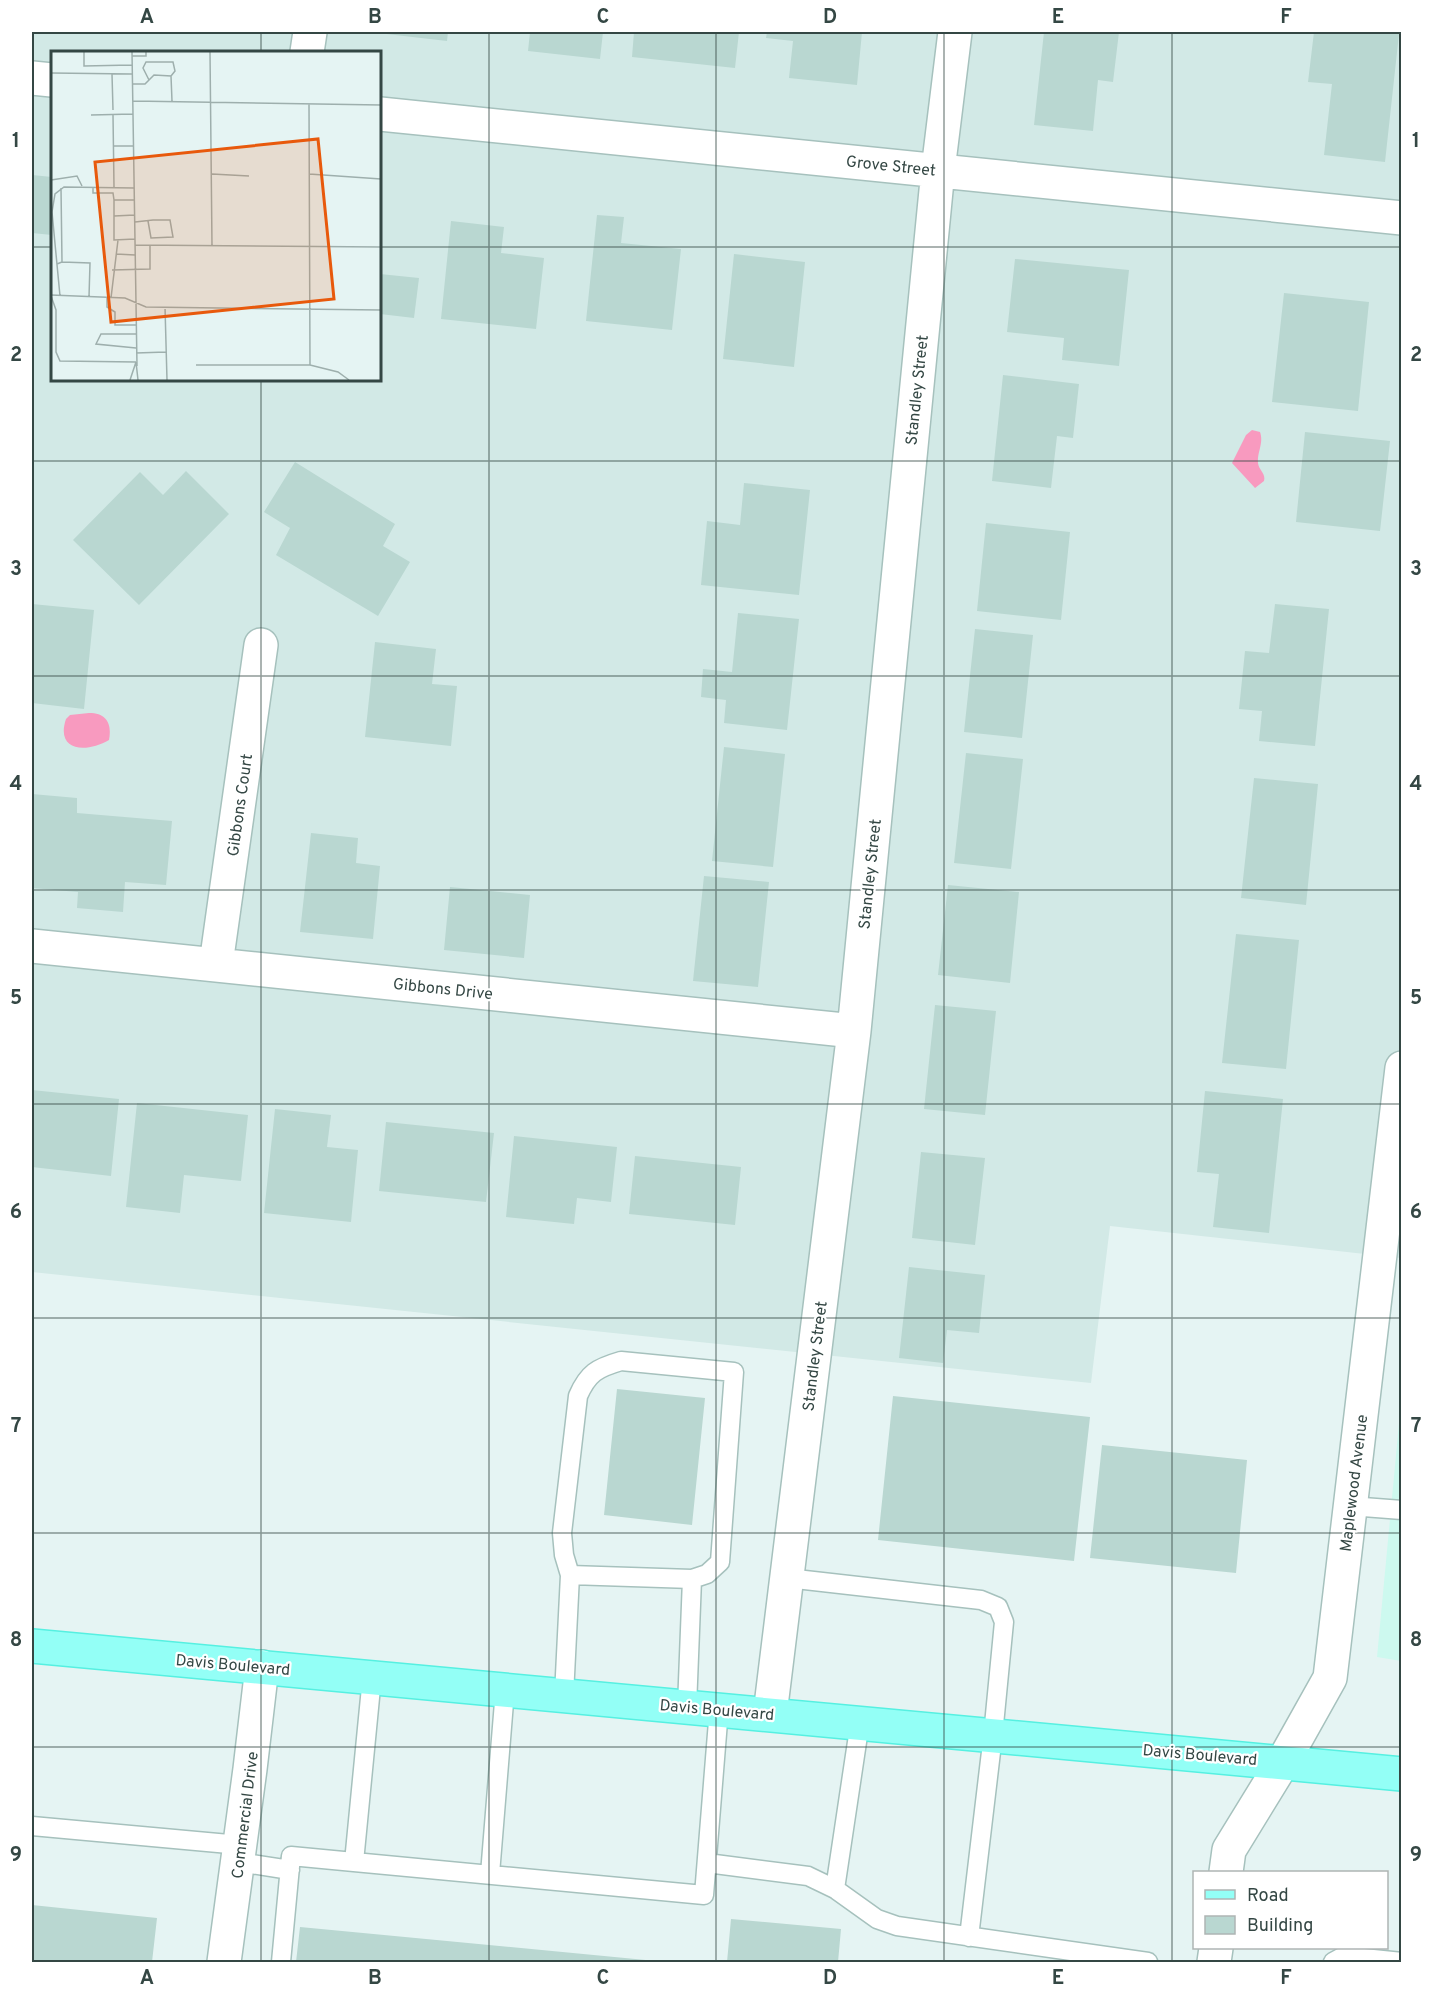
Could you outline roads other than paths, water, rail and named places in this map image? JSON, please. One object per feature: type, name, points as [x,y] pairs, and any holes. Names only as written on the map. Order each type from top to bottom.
[{"type":"main road","name":"Davis Boulevard","points":[[32,1646],[1401,1774]]},
{"type":"street","points":[[308,51],[310,32]]},
{"type":"street","name":"Standley Street","points":[[770,1714],[854,1031],[938,170],[955,32]]},
{"type":"street","points":[[32,78],[51,80]]},
{"type":"street","name":"Grove Street","points":[[381,114],[1401,218]]},
{"type":"street","name":"Gibbons Court","points":[[216,964],[261,645]]},
{"type":"street","name":"Gibbons Drive","points":[[32,946],[854,1031]]},
{"type":"street","name":"Maplewood Avenue","points":[[1226,1871],[1229,1850],[1283,1762],[1330,1678],[1401,1068]]},
{"type":"street","name":"Commercial Drive","points":[[224,1962],[261,1667]]},
{"type":"lane","points":[[564,1695],[570,1575],[564,1555],[562,1533],[578,1396],[583,1384],[591,1374],[604,1366],[621,1361],[734,1372],[720,1562],[706,1574],[692,1580],[570,1575]]},
{"type":"lane","points":[[1350,1506],[1401,1510]]},
{"type":"lane","points":[[787,1578],[981,1600],[998,1607],[1004,1622],[969,1937]]},
{"type":"lane","points":[[280,1962],[291,1856],[704,1894],[707,1863],[703,1708],[692,1580]]},
{"type":"lane","points":[[354,1862],[372,1677]]},
{"type":"lane","points":[[490,1874],[505,1690]]},
{"type":"lane","points":[[835,1889],[860,1722]]},
{"type":"lane","points":[[32,1826],[239,1853],[290,1870]]},
{"type":"lane","points":[[707,1863],[808,1876],[835,1889],[877,1919],[897,1926],[1148,1962]]},
{"type":"lane","points":[[1333,1962],[1344,1956],[1401,1962]]}]
